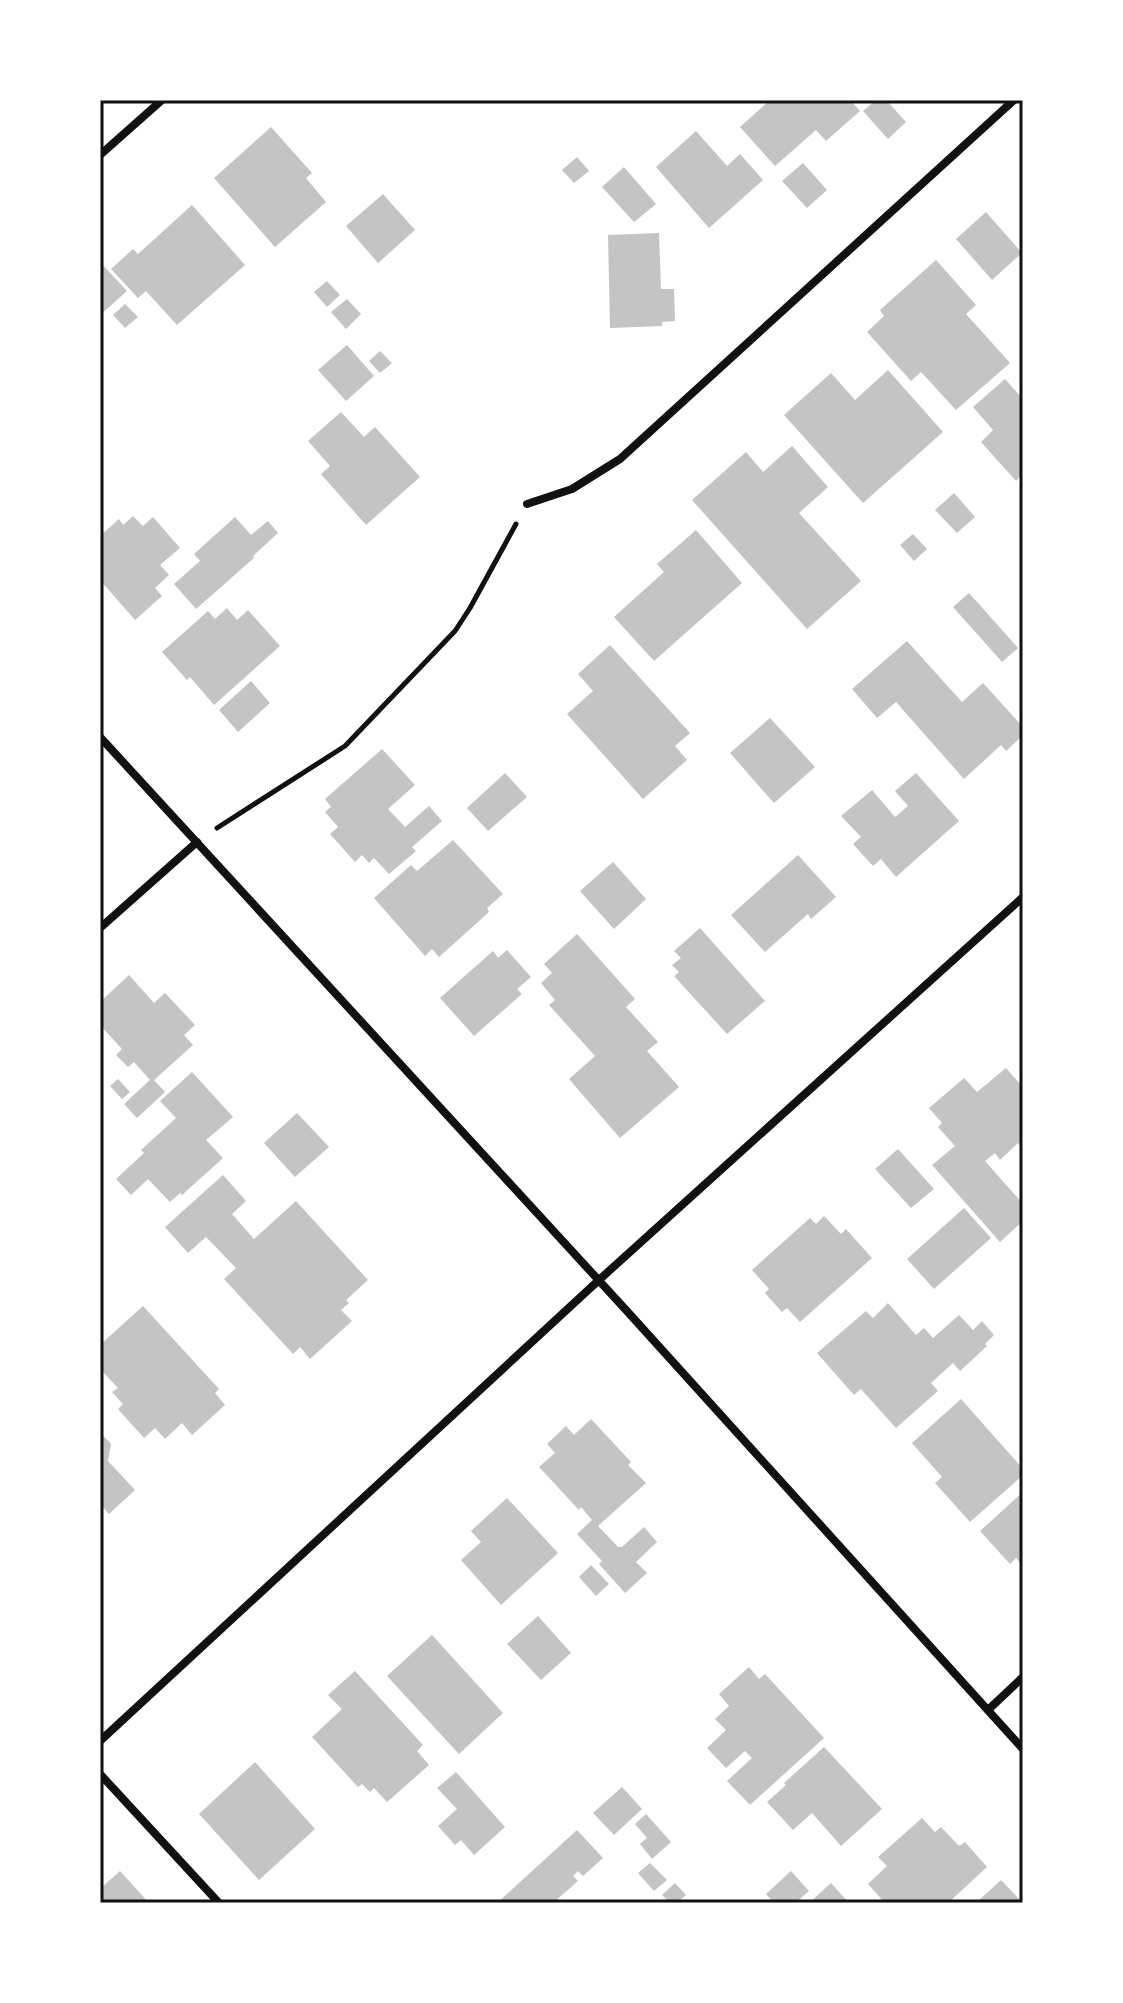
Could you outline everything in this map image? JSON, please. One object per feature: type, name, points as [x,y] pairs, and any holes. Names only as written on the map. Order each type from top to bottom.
[{"type":"street","points":[[100,155],[162,100]]},
{"type":"street","points":[[527,504],[572,489],[620,459],[1014,100]]},
{"type":"street","points":[[100,737],[599,1280],[1023,1749]]},
{"type":"street","points":[[100,928],[197,842]]},
{"type":"street","points":[[100,1741],[599,1280],[1023,897]]},
{"type":"street","points":[[988,1710],[1023,1677]]},
{"type":"street","points":[[100,1774],[219,1903]]},
{"type":"path","points":[[227,820],[345,746],[409,680],[455,631],[527,504]]},
{"type":"building","points":[[766,100],[850,100],[860,111],[826,141],[816,130],[775,166],[740,127],[768,102]]},
{"type":"building","points":[[876,100],[886,100],[906,122],[888,139],[863,111]]},
{"type":"building","points":[[271,127],[312,173],[306,178],[326,202],[275,247],[214,178]]},
{"type":"building","points":[[696,131],[727,166],[740,154],[763,180],[709,228],[656,167]]},
{"type":"building","points":[[577,157],[589,171],[574,183],[562,170]]},
{"type":"building","points":[[803,163],[827,190],[807,208],[782,181]]},
{"type":"building","points":[[624,167],[656,204],[634,222],[602,187]]},
{"type":"building","points":[[383,194],[415,230],[378,263],[346,226]]},
{"type":"building","points":[[192,205],[245,265],[177,325],[146,291],[138,298],[111,269],[133,249],[138,254]]},
{"type":"building","points":[[986,212],[1022,253],[992,280],[956,239]]},
{"type":"building","points":[[659,233],[661,289],[674,289],[675,321],[662,322],[662,326],[610,328],[608,235]]},
{"type":"building","points":[[936,260],[976,305],[966,314],[1010,363],[956,410],[921,372],[911,381],[867,332],[884,316],[880,310]]},
{"type":"building","points":[[100,262],[127,291],[100,315]]},
{"type":"building","points":[[327,281],[340,295],[327,307],[314,292]]},
{"type":"building","points":[[347,299],[361,314],[346,329],[331,312]]},
{"type":"building","points":[[125,304],[138,317],[125,328],[113,315]]},
{"type":"building","points":[[347,345],[374,376],[346,401],[318,370]]},
{"type":"building","points":[[380,351],[392,363],[380,373],[369,361]]},
{"type":"building","points":[[888,370],[943,432],[863,503],[784,415],[831,373],[855,400]]},
{"type":"building","points":[[1005,379],[1023,399],[1023,474],[1016,481],[981,442],[993,430],[973,407]]},
{"type":"building","points":[[341,412],[364,437],[375,427],[420,477],[366,525],[321,474],[330,466],[308,441]]},
{"type":"building","points":[[792,446],[828,487],[799,513],[861,581],[807,629],[692,500],[746,452],[763,472]]},
{"type":"building","points":[[954,493],[975,517],[957,533],[935,510]]},
{"type":"building","points":[[133,516],[143,526],[153,517],[180,548],[160,565],[169,575],[155,588],[162,596],[135,620],[100,580],[100,536],[119,519],[123,525]]},
{"type":"building","points":[[235,517],[251,535],[268,521],[278,533],[196,609],[174,584],[200,561],[194,554]]},
{"type":"building","points":[[696,530],[742,583],[654,661],[614,617],[664,572],[657,564]]},
{"type":"building","points":[[913,534],[927,549],[914,561],[900,545]]},
{"type":"building","points":[[969,593],[1018,648],[1002,662],[953,607]]},
{"type":"building","points":[[227,608],[237,620],[248,610],[280,646],[214,705],[190,677],[187,680],[162,652],[208,611],[215,619]]},
{"type":"building","points":[[907,641],[962,702],[983,683],[1023,727],[1023,735],[1006,751],[1001,745],[964,779],[896,702],[877,718],[852,689]]},
{"type":"building","points":[[610,645],[690,733],[675,746],[687,760],[643,799],[567,714],[593,691],[578,674]]},
{"type":"building","points":[[251,681],[270,703],[238,732],[219,710]]},
{"type":"building","points":[[770,718],[815,767],[774,803],[730,753]]},
{"type":"building","points":[[382,749],[415,785],[388,809],[405,827],[429,806],[442,821],[412,847],[416,851],[389,874],[374,858],[369,863],[362,855],[355,862],[330,834],[338,827],[325,812],[331,807],[325,799]]},
{"type":"building","points":[[505,773],[527,797],[488,831],[467,808]]},
{"type":"building","points":[[916,773],[959,821],[896,877],[881,859],[873,866],[853,844],[861,837],[841,816],[872,790],[895,817],[908,806],[895,791]]},
{"type":"building","points":[[453,840],[503,894],[487,908],[489,912],[439,957],[432,949],[425,956],[374,898],[411,865],[417,871]]},
{"type":"building","points":[[798,855],[836,897],[811,919],[808,914],[765,952],[731,915]]},
{"type":"building","points":[[613,862],[646,899],[614,929],[580,891]]},
{"type":"building","points":[[700,928],[765,1001],[727,1034],[674,976],[679,972],[672,965],[681,958],[674,951]]},
{"type":"building","points":[[577,934],[635,999],[626,1007],[658,1042],[647,1051],[679,1087],[620,1138],[569,1079],[595,1056],[549,1005],[555,1000],[541,983],[552,973],[544,964]]},
{"type":"building","points":[[507,950],[531,977],[517,989],[522,994],[474,1036],[440,998],[493,951],[498,958]]},
{"type":"building","points":[[129,975],[154,1003],[165,993],[195,1025],[184,1035],[193,1045],[154,1080],[165,1092],[137,1118],[124,1104],[150,1080],[134,1062],[128,1067],[116,1055],[122,1049],[100,1025],[100,1002]]},
{"type":"building","points":[[1006,1068],[1023,1087],[1023,1145],[1021,1147],[1018,1143],[1000,1160],[995,1153],[985,1161],[1023,1204],[1023,1221],[1000,1242],[932,1165],[955,1146],[938,1127],[942,1123],[929,1108],[964,1078],[977,1092]]},
{"type":"building","points":[[192,1072],[233,1117],[206,1140],[223,1158],[170,1202],[148,1179],[131,1195],[116,1179],[144,1153],[141,1150],[176,1118],[160,1101]]},
{"type":"building","points":[[118,1079],[130,1092],[122,1099],[110,1086]]},
{"type":"building","points":[[297,1113],[329,1147],[295,1177],[264,1143]]},
{"type":"building","points":[[898,1149],[934,1189],[911,1208],[875,1169]]},
{"type":"building","points":[[223,1175],[246,1201],[232,1214],[254,1239],[296,1201],[368,1280],[346,1300],[349,1303],[341,1310],[352,1321],[310,1359],[300,1347],[293,1354],[224,1279],[236,1268],[206,1237],[188,1253],[165,1227]]},
{"type":"building","points":[[964,1208],[991,1238],[934,1289],[907,1259]]},
{"type":"building","points":[[824,1216],[841,1234],[846,1229],[872,1258],[800,1322],[787,1308],[782,1312],[765,1293],[769,1289],[752,1270],[810,1218],[816,1224]]},
{"type":"building","points":[[888,1303],[916,1335],[924,1328],[933,1338],[959,1315],[973,1330],[982,1321],[994,1335],[985,1344],[987,1346],[960,1371],[953,1363],[931,1383],[938,1391],[896,1428],[861,1389],[854,1395],[817,1353],[866,1311],[873,1318]]},
{"type":"building","points":[[143,1306],[219,1389],[215,1393],[225,1405],[192,1435],[182,1423],[165,1439],[155,1428],[144,1438],[118,1409],[123,1404],[112,1392],[118,1388],[100,1369],[100,1345]]},
{"type":"building","points":[[961,1399],[1023,1469],[1023,1475],[970,1522],[935,1483],[942,1477],[912,1443]]},
{"type":"building","points":[[591,1419],[646,1483],[598,1526],[618,1547],[622,1547],[644,1527],[657,1542],[636,1562],[647,1573],[625,1593],[577,1534],[592,1520],[539,1467],[555,1453],[547,1444],[566,1426],[574,1435]]},
{"type":"building","points":[[100,1432],[111,1444],[108,1461],[135,1490],[109,1514],[100,1504]]},
{"type":"building","points":[[1023,1492],[1023,1566],[1016,1558],[1010,1564],[980,1531]]},
{"type":"building","points":[[507,1498],[558,1553],[501,1605],[461,1560],[481,1542],[471,1531]]},
{"type":"building","points":[[591,1565],[609,1584],[596,1596],[579,1577]]},
{"type":"building","points":[[538,1616],[571,1653],[541,1680],[507,1644]]},
{"type":"building","points":[[432,1635],[503,1713],[459,1754],[387,1676]]},
{"type":"building","points":[[749,1667],[759,1679],[765,1674],[824,1738],[750,1805],[727,1781],[752,1758],[745,1751],[726,1768],[707,1748],[726,1730],[715,1719],[729,1706],[719,1694]]},
{"type":"building","points":[[355,1671],[423,1745],[417,1751],[429,1765],[387,1802],[374,1788],[370,1792],[362,1784],[358,1787],[312,1737],[342,1709],[328,1695]]},
{"type":"building","points":[[824,1747],[882,1809],[841,1846],[812,1813],[793,1830],[767,1802]]},
{"type":"building","points":[[255,1762],[315,1829],[259,1880],[199,1814]]},
{"type":"building","points":[[456,1772],[505,1827],[474,1855],[461,1840],[455,1845],[438,1826],[457,1809],[437,1788]]},
{"type":"building","points":[[622,1787],[642,1809],[614,1835],[593,1813]]},
{"type":"building","points":[[646,1814],[671,1842],[652,1859],[640,1844],[647,1838],[635,1824]]},
{"type":"building","points":[[922,1818],[935,1832],[941,1827],[959,1846],[965,1842],[987,1867],[948,1903],[885,1903],[868,1884],[887,1866],[878,1857]]},
{"type":"building","points":[[577,1830],[603,1858],[583,1876],[578,1871],[573,1876],[578,1881],[553,1903],[497,1903]]},
{"type":"building","points":[[650,1863],[667,1880],[654,1891],[638,1873]]},
{"type":"building","points":[[120,1871],[149,1903],[100,1903],[100,1889]]},
{"type":"building","points":[[791,1871],[809,1891],[795,1903],[774,1903],[766,1894]]},
{"type":"building","points":[[1001,1880],[1023,1903],[976,1903]]},
{"type":"building","points":[[675,1883],[686,1895],[677,1903],[670,1903],[662,1895]]},
{"type":"building","points":[[831,1883],[849,1903],[809,1903]]}]
